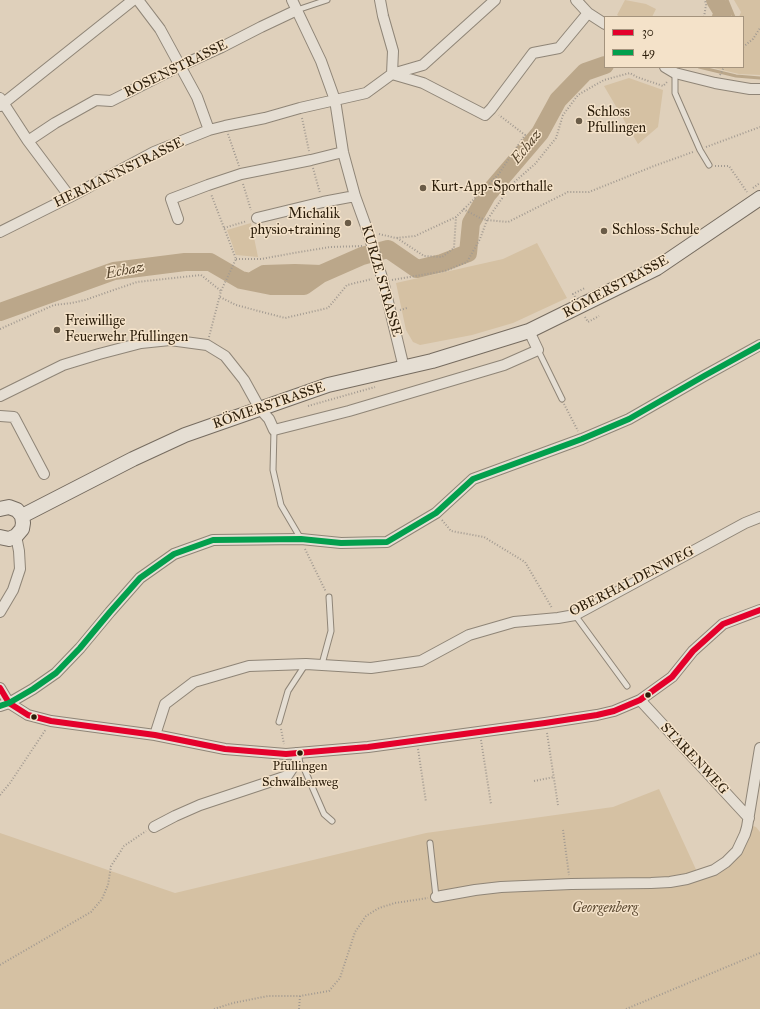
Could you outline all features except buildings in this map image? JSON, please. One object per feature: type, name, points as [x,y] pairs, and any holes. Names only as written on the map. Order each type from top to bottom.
[{"type":"main road","name":"RÖMERSTRASSE","points":[[22,516],[133,459],[185,435],[328,385],[432,361],[529,331],[657,268],[760,198]]},
{"type":"main road","points":[[0,509],[9,507],[17,510],[22,516],[23,522],[22,528],[16,536],[9,539],[0,537]]},
{"type":"street","points":[[70,197],[1,102],[133,0]]},
{"type":"street","points":[[138,0],[160,29],[197,97],[209,130]]},
{"type":"street","name":"KURZE STRASSE","points":[[292,0],[321,61],[335,100],[343,152],[355,196],[368,232],[381,276],[404,368]]},
{"type":"street","points":[[380,0],[393,51],[392,74],[423,84],[485,115],[533,53],[559,48],[588,13]]},
{"type":"street","name":"HERMANNSTRASSE","points":[[0,232],[70,197],[154,152],[209,130],[366,93],[392,74],[423,65],[495,0]]},
{"type":"street","points":[[576,0],[588,13],[604,23]]},
{"type":"street","name":"ROSENSTRASSE","points":[[28,141],[54,123],[96,100],[111,101],[297,10]]},
{"type":"street","points":[[667,68],[675,73],[715,83],[750,89],[760,89]]},
{"type":"street","points":[[178,219],[171,200],[241,174],[343,152]]},
{"type":"street","points":[[255,218],[355,196]]},
{"type":"street","points":[[529,331],[538,350]]},
{"type":"street","points":[[0,396],[63,365],[141,343],[170,340],[207,345],[225,356],[244,380],[260,409],[269,419],[274,430]]},
{"type":"street","points":[[5,704],[33,689],[56,673],[80,648],[140,578],[174,554],[213,540],[302,543],[387,542],[436,513],[473,479],[568,444],[628,419],[760,345]]},
{"type":"street","name":"RÖMERSTRASSE","points":[[274,430],[349,411],[497,367],[538,350]]},
{"type":"street","points":[[0,416],[14,417],[44,474]]},
{"type":"street","name":"OBERHALDENWEG","points":[[155,735],[165,704],[194,682],[249,666],[322,664],[371,668],[421,661],[469,635],[514,622],[575,615],[738,527],[760,517]]},
{"type":"street","points":[[0,612],[13,590],[20,569],[16,536]]},
{"type":"street","points":[[0,688],[5,704],[28,715],[51,721],[155,735],[225,749],[286,754],[296,757],[545,723],[614,711],[640,700],[672,677],[693,651],[723,624],[760,610]]},
{"type":"street","name":"STARENWEG","points":[[640,700],[749,818]]},
{"type":"street","points":[[436,897],[501,887],[670,882],[687,879],[714,870],[726,862],[737,850],[745,834],[760,748]]},
{"type":"street","points":[[154,826],[200,805],[287,776],[296,757]]},
{"type":"lane","name":"ROSENSTRASSE","points":[[297,10],[328,0]]},
{"type":"lane","points":[[675,73],[675,93],[708,165]]},
{"type":"lane","points":[[538,350],[562,399]]},
{"type":"lane","points":[[274,430],[273,470],[281,505],[302,543]]},
{"type":"lane","points":[[322,664],[331,631],[329,597]]},
{"type":"lane","points":[[575,615],[627,686]]},
{"type":"lane","points":[[279,722],[288,691],[306,664]]},
{"type":"lane","points":[[296,757],[303,766],[324,814],[332,821]]},
{"type":"lane","points":[[430,843],[436,897]]},
{"type":"path","points":[[704,16],[706,5],[705,0]]},
{"type":"path","points":[[744,46],[753,39],[760,28]]},
{"type":"path","points":[[220,297],[236,305],[285,318],[328,308],[347,285],[381,276],[445,271],[467,262],[480,239],[487,220],[512,184],[534,164],[556,138],[563,115],[578,95],[604,80],[630,72],[637,77],[663,86],[675,73]]},
{"type":"path","points":[[300,108],[311,160],[323,202]]},
{"type":"path","points":[[368,232],[396,238],[414,236],[456,217],[464,210],[498,175],[525,135],[491,109]]},
{"type":"path","points":[[225,126],[235,156]]},
{"type":"path","points":[[464,210],[487,220],[508,222],[568,192],[589,192],[654,166],[760,127]]},
{"type":"path","points":[[708,165],[729,166],[747,192],[760,183]]},
{"type":"path","points":[[224,228],[255,218],[242,180]]},
{"type":"path","points":[[207,345],[221,291],[236,259],[208,185]]},
{"type":"path","points":[[396,238],[424,256],[442,257],[454,248],[456,217]]},
{"type":"path","points":[[236,259],[261,259],[330,247],[371,245]]},
{"type":"path","points":[[0,329],[54,305],[85,300],[137,282],[201,275],[221,291]]},
{"type":"path","points":[[573,294],[584,288]]},
{"type":"path","points":[[585,317],[588,322],[599,316]]},
{"type":"path","points":[[562,399],[578,431]]},
{"type":"path","points":[[442,520],[451,530],[484,537],[525,562],[554,612]]},
{"type":"path","points":[[302,543],[329,597]]},
{"type":"path","points":[[0,795],[10,783],[51,721]]},
{"type":"path","points":[[279,722],[284,746]]},
{"type":"path","points":[[545,723],[558,805]]},
{"type":"path","points":[[417,740],[426,802]]},
{"type":"path","points":[[482,744],[491,804]]},
{"type":"path","points":[[534,780],[554,777]]},
{"type":"path","points":[[0,965],[91,912],[102,899],[108,885],[111,866],[124,846],[154,826]]},
{"type":"path","points":[[563,830],[570,884]]},
{"type":"path","points":[[214,1009],[233,1003],[268,996],[300,996],[329,991],[340,978],[355,932],[366,916],[379,908],[395,903],[436,897]]},
{"type":"path","points":[[626,1009],[760,953]]},
{"type":"path","points":[[299,1009],[300,996]]},
{"type":"green space","points":[[625,0],[646,4],[656,9],[652,16],[617,15]]},
{"type":"green space","points":[[734,0],[760,0],[760,75],[739,74],[714,68],[744,68],[744,16],[739,16],[741,12]]},
{"type":"green space","points":[[629,78],[663,90],[658,127],[638,144],[604,86]]},
{"type":"green space","points":[[251,223],[258,257],[236,255],[227,230]]},
{"type":"green space","points":[[537,243],[567,298],[513,323],[472,335],[420,345],[413,342],[406,330],[396,283],[503,259]]},
{"type":"green space","name":"Georgenberg","points":[[659,789],[699,876],[721,868],[750,828],[753,826],[756,827],[760,832],[760,1009],[0,1009],[0,833],[175,893],[426,833],[613,807]]},
{"type":"waterway","name":"Echaz","points":[[715,0],[723,13],[722,16]]},
{"type":"waterway","points":[[727,0],[734,16]]},
{"type":"waterway","name":"Echaz","points":[[0,312],[114,271],[185,262],[210,262],[241,280],[271,286],[304,286],[321,274],[362,256],[388,249],[417,269],[442,263],[468,253],[471,223],[487,195],[540,133],[558,100],[585,72],[604,65]]},
{"type":"waterway","points":[[703,68],[736,76],[760,78]]},
{"type":"waterway","name":"Echaz","points":[[255,279],[264,274],[321,274]]},
{"type":"transit line","name":"49","points":[[0,706],[9,703],[33,689],[56,673],[80,648],[140,578],[174,554],[213,540],[301,539],[341,543],[387,542],[436,513],[473,479],[582,439],[629,419],[760,345]]},
{"type":"transit line","name":"30","points":[[0,688],[9,703],[28,715],[51,721],[155,735],[225,749],[286,754],[368,747],[545,723],[614,711],[640,700],[672,677],[693,651],[723,624],[760,610]]},
{"type":"place","name":"Schloss Pfullingen","points":[[579,121]]},
{"type":"place","name":"Kurt-App-Sporthalle","points":[[423,188]]},
{"type":"place","name":"Michalik physio+training","points":[[348,223]]},
{"type":"place","name":"Schloss-Schule","points":[[604,231]]},
{"type":"place","name":"Freiwillige Feuerwehr Pfullingen","points":[[57,330]]},
{"type":"place","name":"Pfullingen Schwalbenweg","points":[[300,753]]}]
